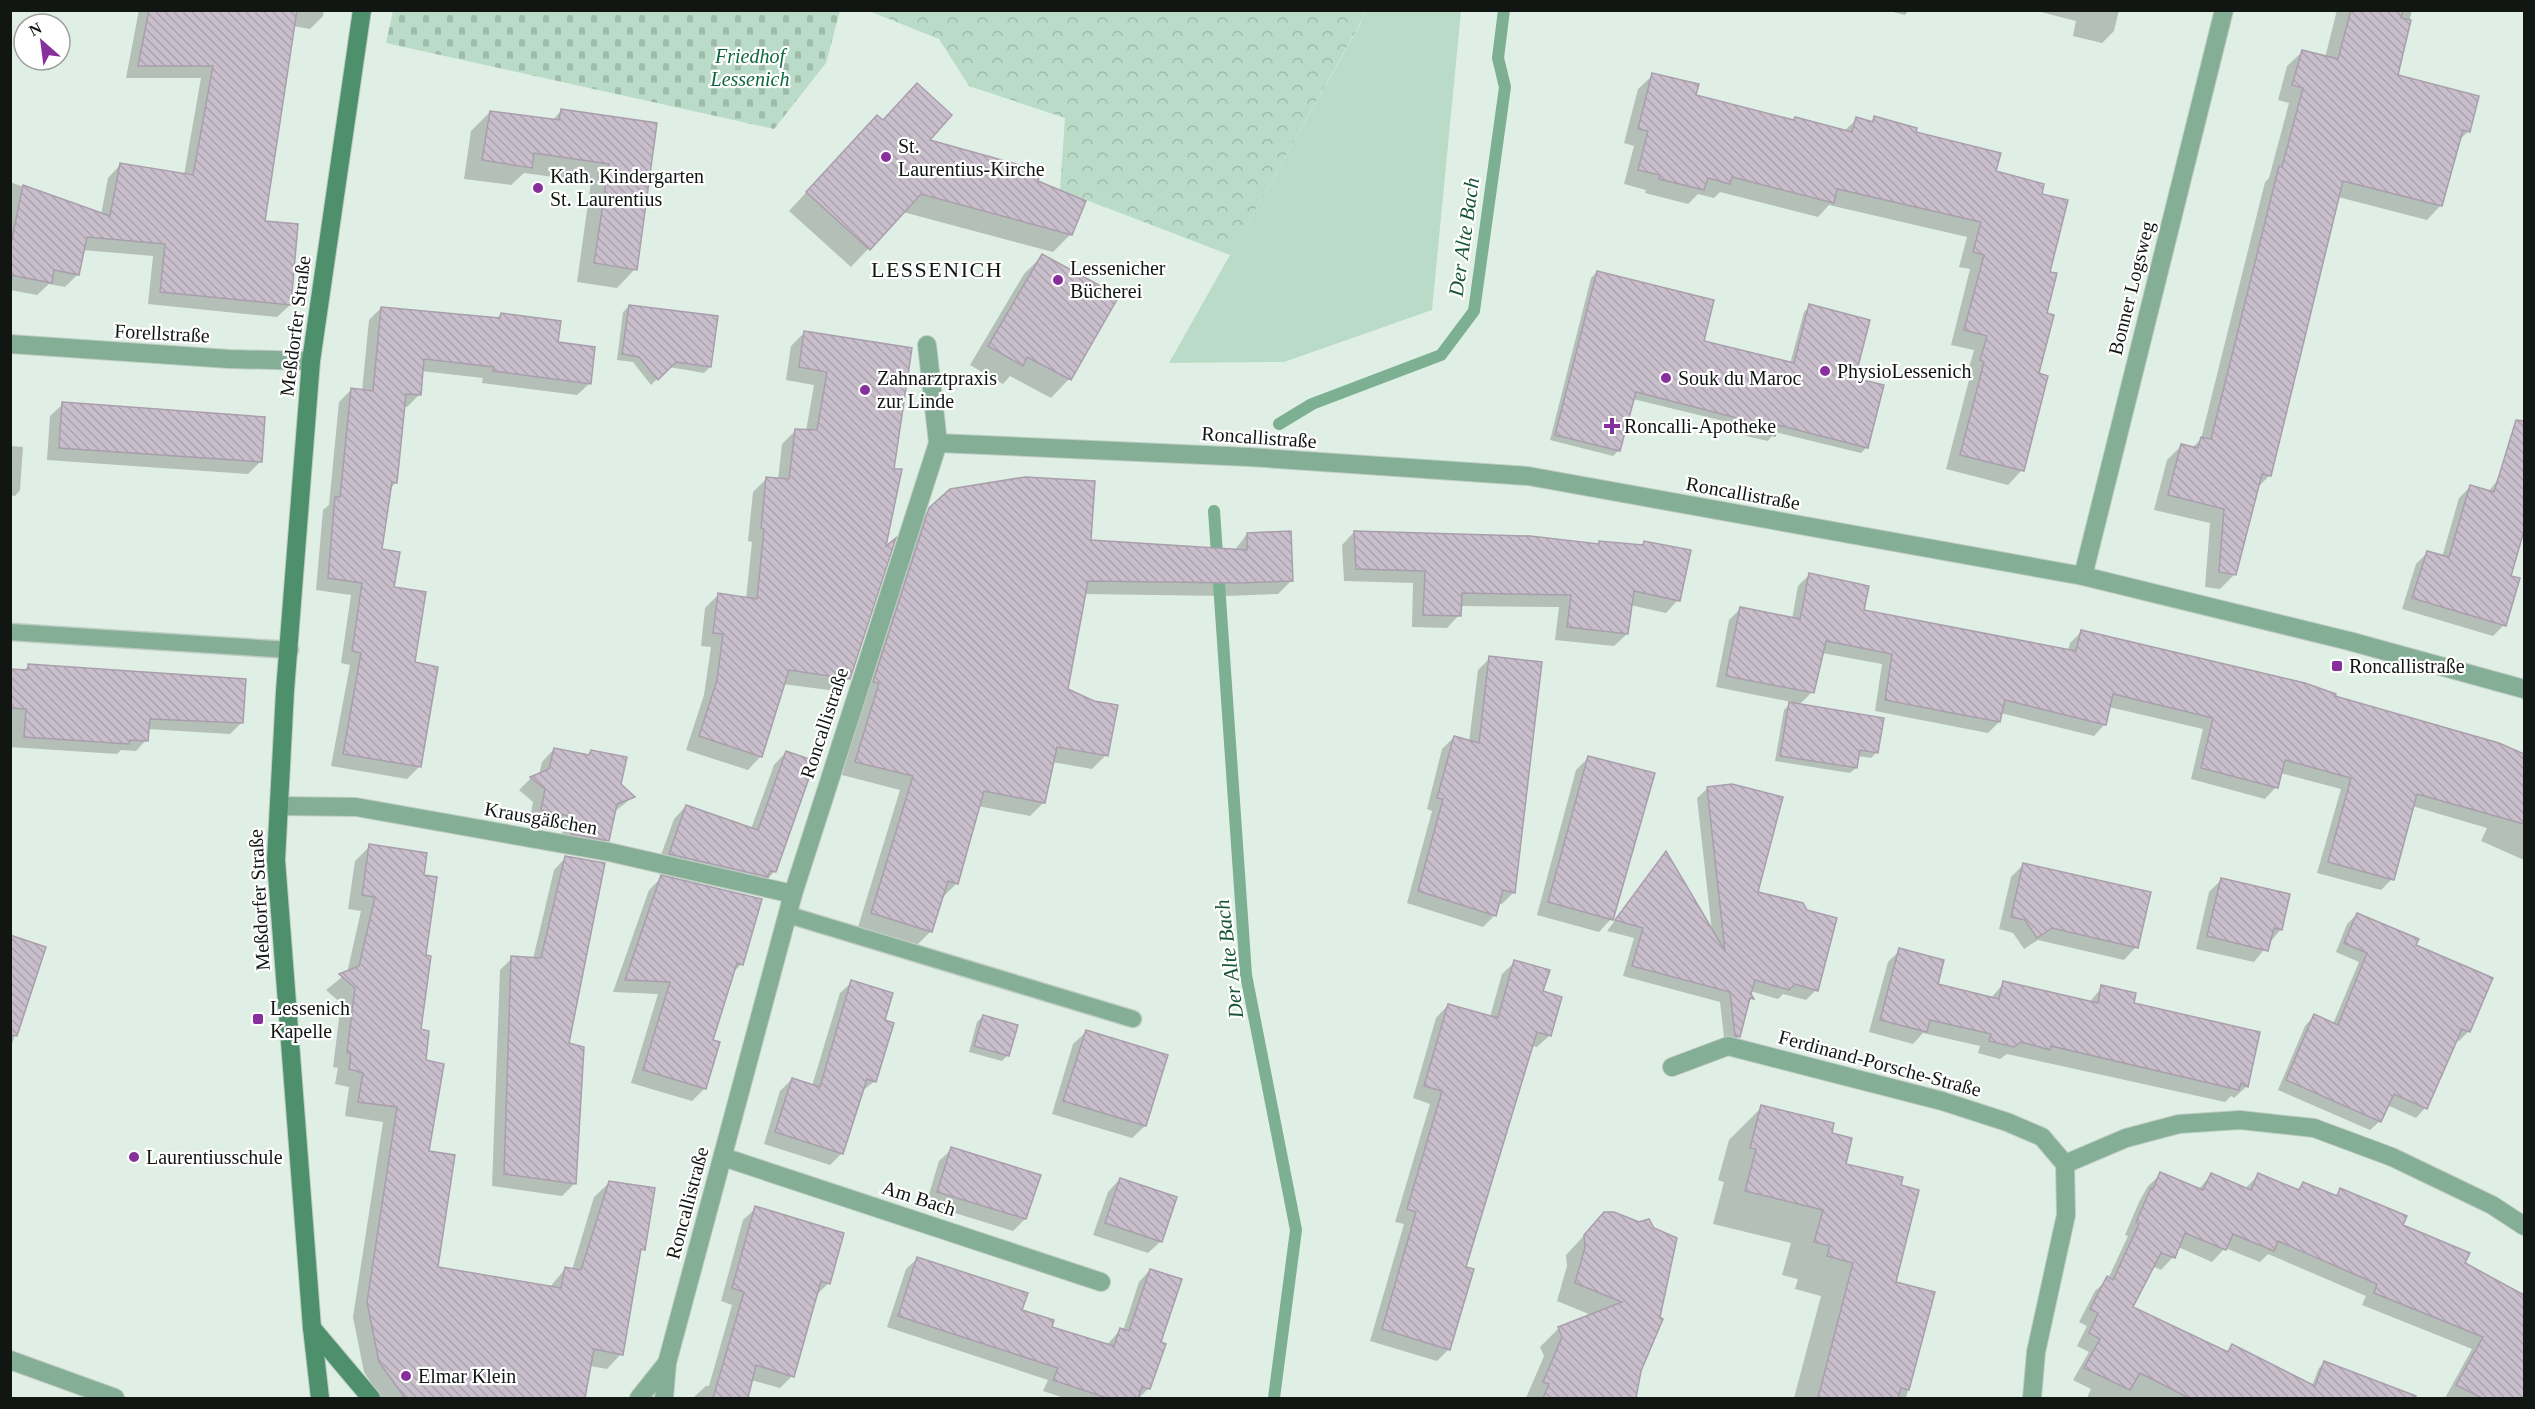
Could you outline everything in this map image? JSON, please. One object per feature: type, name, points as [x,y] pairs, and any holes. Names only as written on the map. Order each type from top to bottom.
[{"type":"street","name":"Meßdorfer Straße","points":[[320,1398],[312,1328],[276,860],[311,361],[363,10]]},
{"type":"street","name":"Bonner Logsweg","points":[[2083,576],[2224,10]]},
{"type":"street","name":"Forellstraße","points":[[10,344],[218,359],[311,361]]},
{"type":"street","name":"Roncallistraße","points":[[664,1398],[667,1364],[793,894],[938,443],[927,345]]},
{"type":"street","name":"Roncallistraße","points":[[938,443],[1249,457],[1528,476],[2083,576],[2349,641],[2524,689]]},
{"type":"street","name":"Krausgäßchen","points":[[279,807],[356,807],[609,852],[793,894]]},
{"type":"street","name":"Ferdinand-Porsche-Straße","points":[[1672,1067],[1728,1046],[1942,1101],[2007,1122],[2042,1137],[2065,1164]]},
{"type":"street","points":[[2032,1398],[2036,1352],[2066,1215],[2065,1164],[2126,1138],[2179,1124],[2240,1120],[2314,1128],[2392,1157],[2492,1205],[2524,1226]]},
{"type":"street","name":"Am Bach","points":[[723,1157],[1101,1282]]},
{"type":"street","points":[[312,1328],[371,1398]]},
{"type":"street","points":[[10,1360],[115,1398]]},
{"type":"street","name":"Roncallistraße","points":[[639,1398],[667,1364]]},
{"type":"lane","points":[[10,632],[290,650]]},
{"type":"lane","points":[[789,915],[1133,1019]]},
{"type":"green space","name":"Friedhof Lessenich","points":[[393,10],[840,11],[826,63],[774,129],[386,43]]},
{"type":"green space","points":[[869,11],[1364,11],[1362,20],[1230,255],[1060,190],[1065,118],[969,86],[939,39]]},
{"type":"green space","points":[[1364,11],[1461,11],[1432,310],[1284,362],[1169,363],[1362,21]]},
{"type":"building","points":[[149,10],[297,10],[265,221],[298,224],[291,305],[160,292],[165,244],[87,237],[79,275],[54,270],[52,283],[10,275],[10,249],[23,185],[110,216],[120,163],[193,175],[213,66],[138,66]]},
{"type":"building","points":[[2351,10],[2403,10],[2401,18],[2411,20],[2398,75],[2479,96],[2470,132],[2463,130],[2442,206],[2343,181],[2271,476],[2262,474],[2236,575],[2219,572],[2224,509],[2168,495],[2181,444],[2198,448],[2201,437],[2211,439],[2279,166],[2282,167],[2303,88],[2292,85],[2302,50],[2338,59]]},
{"type":"building","points":[[1652,73],[1699,84],[1696,95],[1794,120],[1795,117],[1852,132],[1856,117],[1873,122],[1874,116],[1917,128],[1916,132],[2001,153],[1996,171],[2044,184],[2042,194],[2068,200],[2050,272],[2057,273],[2047,313],[2054,315],[2039,373],[2048,376],[2024,471],[1960,455],[1984,362],[1980,360],[1987,336],[1964,330],[1984,255],[1973,252],[1981,222],[1837,189],[1834,203],[1732,177],[1730,184],[1708,178],[1704,190],[1659,179],[1660,175],[1638,170],[1648,131],[1638,129]]},
{"type":"building","name":"St. Laurentius-Kirche","points":[[917,83],[952,115],[930,140],[1041,171],[1038,181],[1086,201],[1072,235],[921,194],[870,250],[806,192],[877,115],[883,120]]},
{"type":"building","points":[[561,109],[657,123],[637,270],[594,263],[609,164],[534,153],[532,168],[482,160],[490,111],[559,120]]},
{"type":"building","name":"Lessenicher Bücherei","points":[[1042,254],[1119,296],[1071,380],[1027,357],[1023,366],[988,346]]},
{"type":"building","points":[[1597,271],[1714,300],[1704,341],[1794,363],[1809,304],[1870,320],[1855,378],[1884,385],[1868,448],[1778,425],[1775,436],[1742,428],[1745,420],[1636,392],[1620,451],[1555,435]]},
{"type":"building","points":[[629,305],[718,316],[711,367],[676,362],[658,380],[639,357],[622,354]]},
{"type":"building","points":[[381,307],[500,318],[501,313],[561,321],[558,342],[595,347],[591,384],[493,371],[494,367],[424,359],[421,395],[406,394],[397,483],[392,482],[382,549],[400,552],[394,587],[426,592],[415,662],[438,667],[421,767],[343,754],[361,653],[352,651],[362,583],[328,578],[331,542],[335,497],[340,497],[351,388],[373,391]]},
{"type":"building","points":[[804,331],[912,348],[894,469],[902,469],[886,546],[896,538],[850,679],[789,670],[762,757],[699,736],[717,680],[723,634],[713,633],[718,593],[757,599],[764,529],[761,528],[766,477],[789,479],[795,429],[817,430],[827,372],[799,367]]},
{"type":"building","points":[[62,402],[265,417],[262,462],[59,448]]},
{"type":"building","points":[[2516,420],[2524,421],[2524,531],[2511,576],[2520,578],[2506,626],[2412,598],[2427,551],[2449,557],[2470,485],[2494,492]]},
{"type":"building","points":[[1025,477],[1095,481],[1091,540],[1247,550],[1247,533],[1291,531],[1293,581],[1240,583],[1088,581],[1068,689],[1094,701],[1118,705],[1108,756],[1057,747],[1045,803],[984,791],[958,884],[948,881],[932,932],[871,913],[913,776],[855,762],[879,683],[873,682],[929,508],[950,489]]},
{"type":"building","points":[[1354,531],[1530,536],[1599,544],[1599,541],[1643,545],[1644,541],[1691,550],[1680,601],[1634,591],[1628,634],[1567,627],[1571,595],[1462,593],[1461,616],[1423,615],[1425,571],[1356,569]]},
{"type":"building","points":[[1809,573],[1869,586],[1864,610],[2076,651],[2081,630],[2305,683],[2336,694],[2335,696],[2499,743],[2524,754],[2524,824],[2417,794],[2394,880],[2328,862],[2351,778],[2285,760],[2278,788],[2201,768],[2213,718],[2113,694],[2106,725],[2005,700],[2000,722],[1885,700],[1892,654],[1826,641],[1814,693],[1726,676],[1740,607],[1800,619]]},
{"type":"building","points":[[1489,656],[1542,662],[1515,893],[1503,890],[1496,916],[1418,891],[1443,799],[1437,798],[1454,736],[1479,743]]},
{"type":"building","points":[[28,664],[246,679],[243,723],[150,719],[148,741],[130,740],[129,744],[24,737],[26,709],[10,708],[10,669],[28,670]]},
{"type":"building","points":[[1789,702],[1884,718],[1878,753],[1860,750],[1857,768],[1780,756]]},
{"type":"building","points":[[554,748],[589,755],[591,750],[627,757],[621,784],[635,797],[617,804],[609,841],[571,834],[574,817],[541,810],[545,789],[530,777],[549,769]]},
{"type":"building","points":[[786,751],[815,761],[776,872],[770,871],[768,877],[669,854],[686,805],[758,830]]},
{"type":"building","points":[[1588,756],[1655,773],[1613,920],[1548,902]]},
{"type":"building","points":[[1732,784],[1783,797],[1758,892],[1803,903],[1807,910],[1837,918],[1818,991],[1795,984],[1789,990],[1755,980],[1751,994],[1754,999],[1750,998],[1740,1037],[1735,1036],[1730,992],[1632,966],[1643,928],[1615,920],[1666,851],[1725,951],[1707,787]]},
{"type":"building","points":[[369,844],[427,853],[424,875],[437,877],[426,955],[431,956],[421,1029],[429,1031],[426,1060],[444,1064],[429,1151],[455,1155],[438,1267],[561,1288],[565,1267],[581,1270],[609,1181],[655,1188],[645,1250],[641,1249],[623,1355],[594,1349],[585,1398],[405,1398],[379,1362],[367,1302],[397,1107],[358,1102],[363,1073],[349,1069],[351,1054],[347,1052],[355,988],[339,974],[359,966],[375,897],[362,895]]},
{"type":"building","points":[[565,856],[605,863],[569,1043],[584,1047],[576,1184],[504,1174],[511,956],[541,958]]},
{"type":"building","points":[[2023,863],[2151,892],[2138,948],[2052,928],[2037,938],[2025,920],[2011,917]]},
{"type":"building","points":[[661,875],[762,899],[743,965],[737,963],[713,1040],[720,1042],[706,1089],[643,1070],[670,982],[625,980]]},
{"type":"building","points":[[2221,878],[2290,894],[2282,930],[2274,928],[2268,951],[2207,936]]},
{"type":"building","points":[[2357,913],[2419,939],[2416,945],[2493,978],[2470,1032],[2462,1029],[2427,1109],[2394,1094],[2381,1122],[2286,1080],[2314,1014],[2338,1025],[2367,953],[2344,943]]},
{"type":"building","points":[[10,935],[46,947],[17,1036],[10,1035]]},
{"type":"building","points":[[1899,948],[1944,960],[1938,984],[1999,999],[2003,981],[2098,1003],[2101,985],[2136,993],[2134,1003],[2260,1032],[2248,1087],[2241,1083],[2239,1090],[2051,1046],[2050,1050],[2021,1042],[2014,1047],[1989,1041],[1991,1034],[1930,1020],[1927,1032],[1880,1020]]},
{"type":"building","points":[[1514,960],[1550,970],[1543,991],[1562,997],[1551,1036],[1537,1032],[1466,1267],[1474,1269],[1450,1350],[1382,1329],[1416,1212],[1407,1209],[1442,1091],[1424,1086],[1448,1004],[1498,1018]]},
{"type":"building","points":[[851,980],[893,993],[885,1020],[894,1023],[876,1082],[867,1079],[843,1154],[775,1132],[792,1078],[820,1087]]},
{"type":"building","points":[[983,1015],[1018,1025],[1009,1056],[974,1046]]},
{"type":"building","points":[[1086,1030],[1168,1055],[1146,1126],[1063,1101]]},
{"type":"building","points":[[1761,1105],[1834,1123],[1832,1133],[1852,1138],[1846,1164],[1903,1177],[1901,1185],[1919,1190],[1896,1282],[1935,1292],[1909,1390],[1901,1388],[1898,1398],[1818,1398],[1853,1263],[1827,1256],[1830,1246],[1814,1242],[1823,1210],[1745,1191],[1756,1149],[1750,1148]]},
{"type":"building","points":[[951,1147],[1041,1175],[1026,1219],[937,1192]]},
{"type":"building","points":[[2160,1172],[2203,1190],[2211,1173],[2251,1190],[2258,1173],[2299,1190],[2303,1182],[2337,1196],[2340,1188],[2407,1216],[2403,1225],[2470,1253],[2465,1263],[2524,1295],[2524,1398],[2482,1398],[2456,1385],[2483,1337],[2374,1293],[2377,1284],[2278,1241],[2274,1251],[2233,1234],[2226,1250],[2185,1233],[2175,1258],[2161,1253],[2133,1307],[2228,1352],[2232,1344],[2315,1386],[2324,1361],[2416,1396],[2415,1398],[2189,1398],[2140,1373],[2130,1390],[2084,1368],[2100,1339],[2089,1333],[2098,1313],[2090,1309],[2107,1276],[2113,1280],[2139,1224],[2136,1222]]},
{"type":"building","points":[[1120,1178],[1177,1197],[1162,1242],[1105,1223]]},
{"type":"building","points":[[755,1206],[844,1233],[830,1284],[821,1281],[794,1377],[756,1365],[748,1398],[713,1398],[744,1292],[732,1288]]},
{"type":"building","points":[[1604,1212],[1614,1212],[1639,1222],[1649,1219],[1654,1228],[1677,1238],[1660,1317],[1663,1319],[1641,1371],[1636,1398],[1543,1398],[1549,1384],[1543,1382],[1562,1337],[1558,1327],[1622,1302],[1575,1283],[1585,1247],[1584,1235]]},
{"type":"building","points":[[917,1257],[1028,1293],[1022,1310],[1054,1320],[1052,1327],[1114,1346],[1120,1328],[1129,1331],[1150,1269],[1182,1279],[1161,1342],[1166,1344],[1150,1389],[1142,1387],[1138,1398],[1107,1398],[1053,1380],[1058,1368],[898,1316]]},
{"type":"waterway","name":"Der Alte Bach","points":[[1279,424],[1312,404],[1441,355],[1474,311],[1505,87],[1498,58],[1504,10]]},
{"type":"waterway","name":"Der Alte Bach","points":[[1214,511],[1246,975],[1296,1230],[1274,1398]]},
{"type":"place","name":"St. Laurentius-Kirche","points":[[886,157]]},
{"type":"place","name":"Kath. Kindergarten St. Laurentius","points":[[538,188]]},
{"type":"place","name":"Lessenicher Bücherei","points":[[1058,280]]},
{"type":"place","name":"PhysioLessenich","points":[[1825,371]]},
{"type":"place","name":"Souk du Maroc","points":[[1666,378]]},
{"type":"place","name":"Zahnarztpraxis zur Linde","points":[[865,390]]},
{"type":"place","name":"Roncalli-Apotheke","points":[[1612,426]]},
{"type":"place","name":"Roncallistraße","points":[[2337,666]]},
{"type":"place","name":"Lessenich Kapelle","points":[[258,1019]]},
{"type":"place","name":"Laurentiusschule","points":[[134,1157]]},
{"type":"place","name":"Elmar Klein","points":[[406,1376]]},
{"type":"district","name":"LESSENICH","points":[[937,269]]}]
